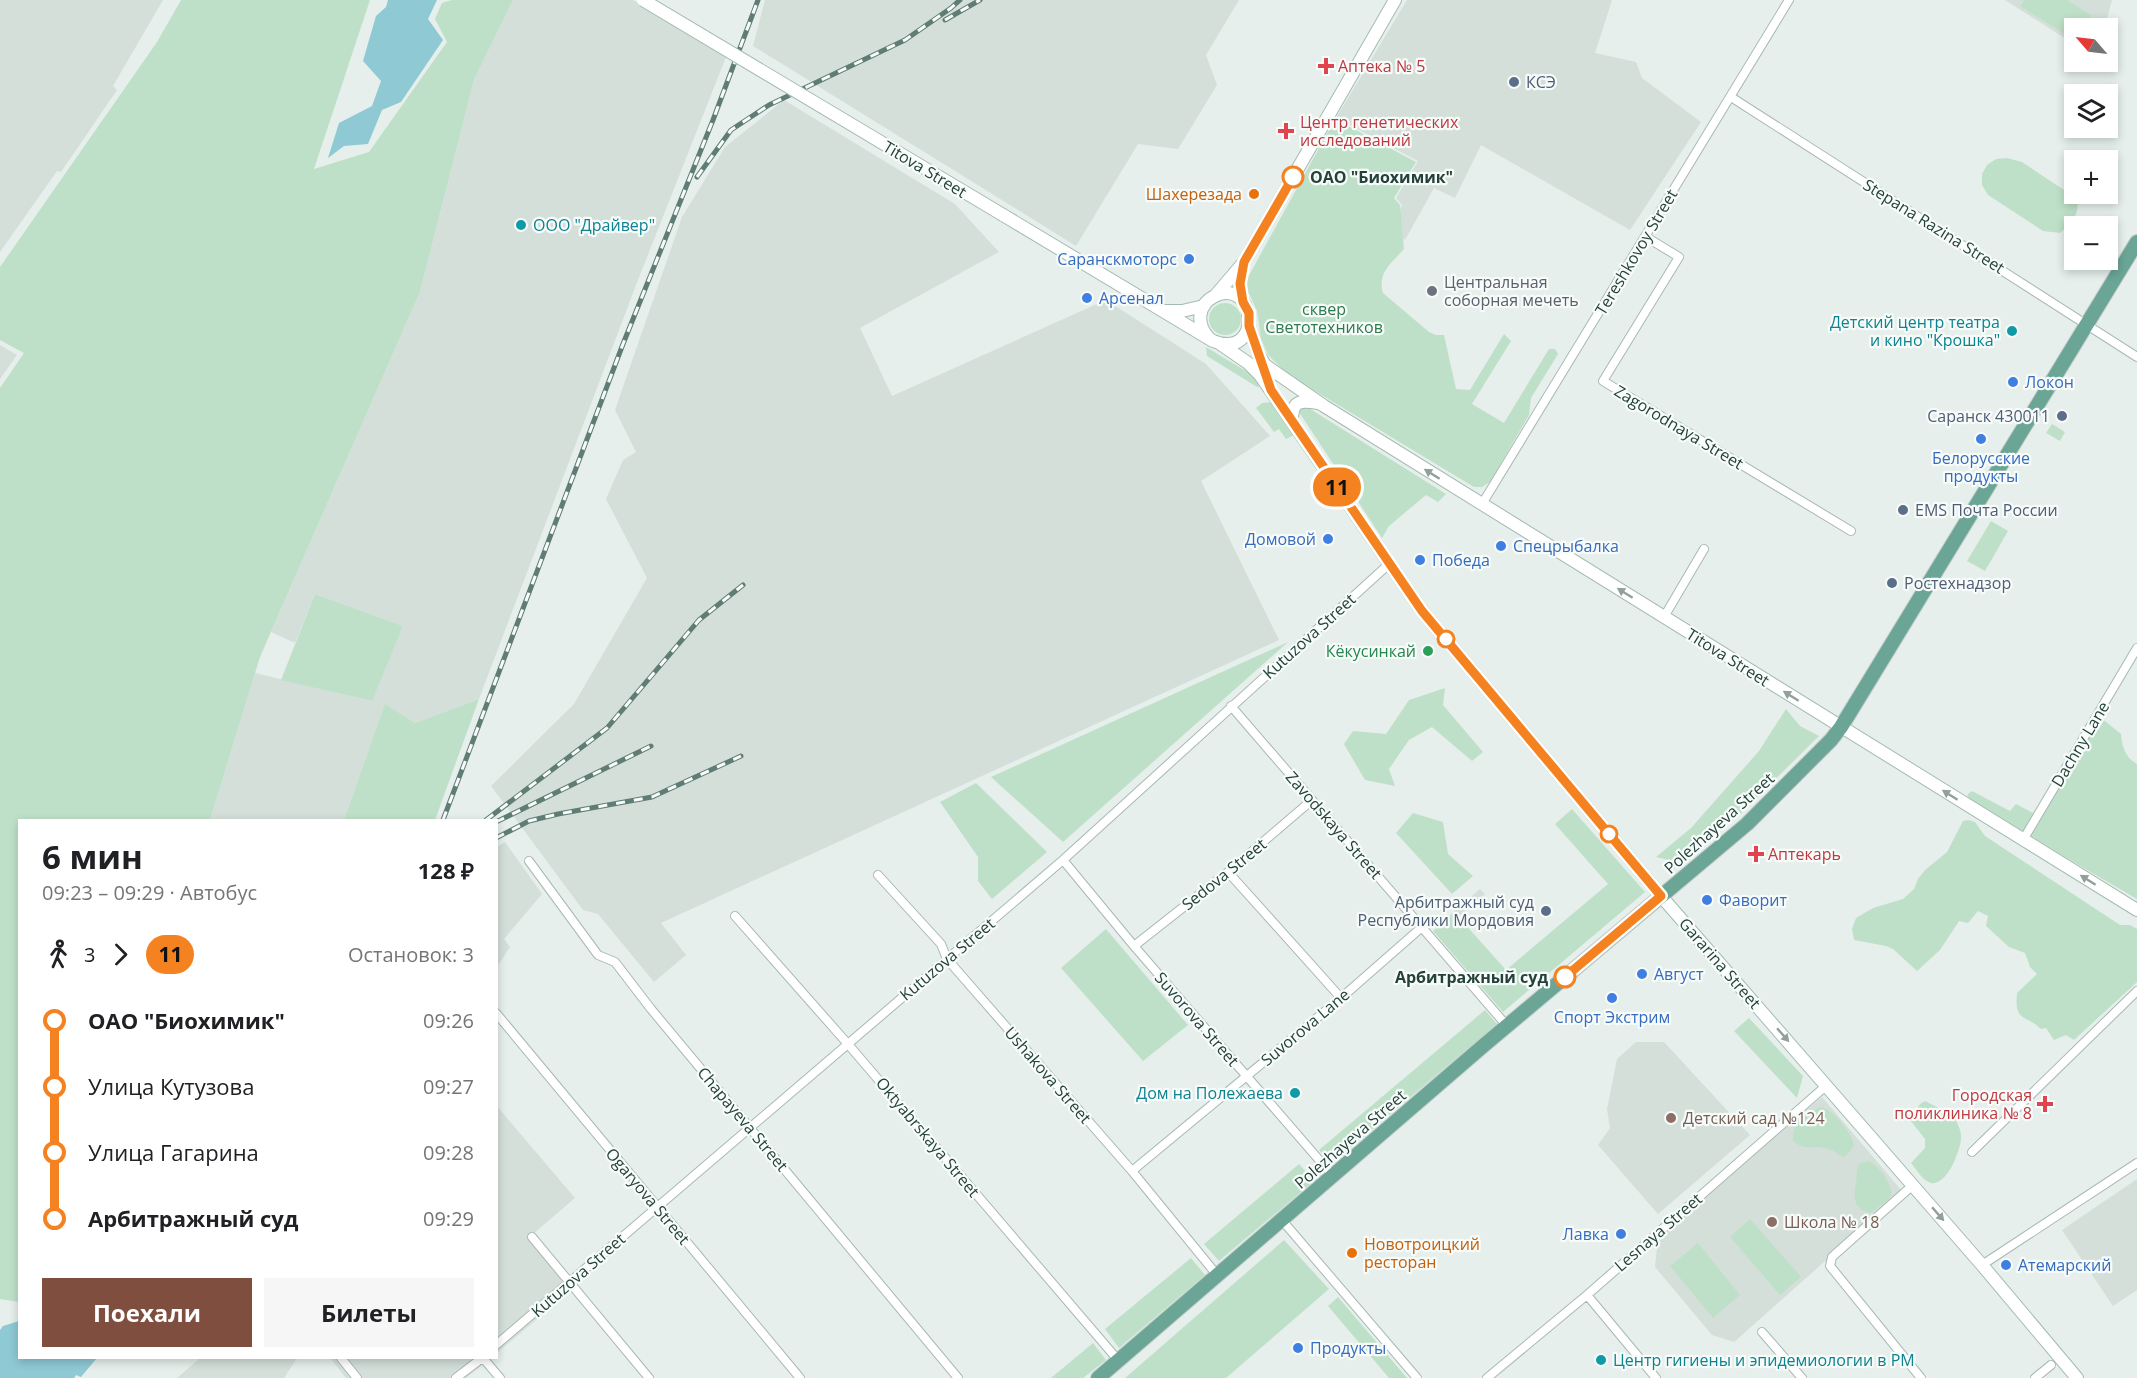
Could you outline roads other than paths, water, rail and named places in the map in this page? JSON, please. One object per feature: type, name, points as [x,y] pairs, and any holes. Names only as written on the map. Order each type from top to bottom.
[{"type":"main road","name":"Titova Street","points":[[643,0],[1213,340]]},
{"type":"main road","points":[[1162,310],[1182,311],[1204,306],[1244,262],[1395,0]]},
{"type":"main road","name":"Polezhayeva Street","points":[[1098,1378],[1507,1026],[1754,818],[1831,740],[2137,242]]},
{"type":"main road","points":[[1204,306],[1200,319],[1201,326],[1213,340],[1235,342],[1244,335],[1249,326],[1249,313],[1243,302],[1240,284],[1244,262]]},
{"type":"main road","points":[[1215,296],[1230,295],[1243,302]]},
{"type":"main road","name":"Titova Street","points":[[1249,326],[1265,365],[1319,403],[2137,910]]},
{"type":"main road","name":"Gararina Street","points":[[1213,340],[1248,363],[1260,375],[1422,611],[1661,896],[1982,1264],[2077,1378]]},
{"type":"main road","points":[[1259,355],[1271,390]]},
{"type":"main road","points":[[1292,421],[1295,405],[1301,402],[1319,403]]},
{"type":"street","name":"Tereshkovoy Street","points":[[1482,504],[1790,0]]},
{"type":"street","name":"Stepana Razina Street","points":[[1731,97],[2137,357]]},
{"type":"street","name":"Zagorodnaya Street","points":[[1646,237],[1679,257],[1603,381],[1851,531]]},
{"type":"street","points":[[1664,617],[1704,549]]},
{"type":"street","name":"Kutuzova Street","points":[[498,1343],[1063,860],[1389,564]]},
{"type":"street","name":"Dachny Lane","points":[[2023,840],[2137,648]]},
{"type":"street","name":"Zavodskaya Street","points":[[1231,706],[1507,1026]]},
{"type":"street","name":"Sedova Street","points":[[1134,946],[1228,872],[1312,800]]},
{"type":"street","name":"Suvorova Street","points":[[1063,860],[1134,946],[1333,1176]]},
{"type":"street","name":"Chapayeva Street","points":[[529,861],[598,955],[615,962],[651,1009],[958,1378]]},
{"type":"street","points":[[1228,872],[1341,998]]},
{"type":"street","name":"Ushakova Street","points":[[878,875],[940,944],[947,959],[1132,1171],[1217,1275]]},
{"type":"street","name":"Oktyabrskaya Street","points":[[735,916],[848,1043],[1118,1360]]},
{"type":"street","name":"Suvorova Lane","points":[[1132,1171],[1341,998],[1422,927]]},
{"type":"street","points":[[1972,1152],[2137,991]]},
{"type":"street","name":"Ogaryova Street","points":[[498,1015],[800,1378]]},
{"type":"street","name":"Lesnaya Street","points":[[1487,1378],[1587,1296],[1827,1085]]},
{"type":"street","points":[[1982,1264],[2137,1163]]},
{"type":"street","points":[[1913,1185],[1832,1257],[1830,1266],[1921,1378]]},
{"type":"street","points":[[1281,1219],[1417,1378]]},
{"type":"street","points":[[532,1237],[649,1378]]},
{"type":"street","points":[[1587,1296],[1656,1378]]},
{"type":"street","points":[[1762,1332],[1802,1378]]},
{"type":"street","points":[[342,1359],[357,1378]]},
{"type":"street","points":[[456,1378],[481,1359]]},
{"type":"street","points":[[483,1359],[500,1378]]},
{"type":"street","points":[[2035,1378],[2051,1365]]},
{"type":"water","points":[[388,0],[437,0],[428,19],[443,40],[401,102],[382,110],[368,144],[344,146],[328,158],[339,123],[372,106],[381,81],[363,61],[376,16],[386,7]]},
{"type":"water","points":[[18,1321],[18,1359],[96,1359],[81,1377],[76,1375],[74,1378],[0,1378],[0,1330],[3,1326]]},
{"type":"railway","points":[[443,819],[623,344],[713,120],[758,0]]},
{"type":"railway","points":[[697,177],[731,130],[769,105],[905,40],[960,0]]},
{"type":"railway","points":[[945,20],[980,0]]},
{"type":"railway","points":[[487,819],[607,728],[699,620],[743,585]]},
{"type":"railway","points":[[498,821],[651,746]]},
{"type":"railway","points":[[498,837],[529,821],[652,797],[741,756]]},
{"type":"place","name":"Аптека № 5","points":[[1326,66]]},
{"type":"place","name":"КСЭ","points":[[1514,82]]},
{"type":"place","name":"Центр генетических исследований","points":[[1286,131]]},
{"type":"place","name":"ОАО \"Биохимик\"","points":[[1293,177]]},
{"type":"place","name":"Шахерезада","points":[[1254,194]]},
{"type":"place","name":"ООО \"Драйвер\"","points":[[521,225]]},
{"type":"place","name":"Саранскмоторс","points":[[1189,259]]},
{"type":"place","name":"Центральная соборная мечеть","points":[[1432,291]]},
{"type":"place","name":"Арсенал","points":[[1087,298]]},
{"type":"place","name":"Детский центр театра и кино \"Крошка\"","points":[[2012,331]]},
{"type":"place","name":"Локон","points":[[2013,382]]},
{"type":"place","name":"Саранск 430011","points":[[2062,416]]},
{"type":"place","name":"Белорусские продукты","points":[[1981,439]]},
{"type":"place","name":"EMS Почта России","points":[[1903,510]]},
{"type":"place","name":"Домовой","points":[[1328,539]]},
{"type":"place","name":"Спецрыбалка","points":[[1501,546]]},
{"type":"place","name":"Победа","points":[[1420,560]]},
{"type":"place","name":"Ростехнадзор","points":[[1892,583]]},
{"type":"place","name":"Кёкусинкай","points":[[1428,651]]},
{"type":"place","name":"Аптекарь","points":[[1756,854]]},
{"type":"place","name":"Фаворит","points":[[1707,900]]},
{"type":"place","name":"Арбитражный суд Республики Мордовия","points":[[1546,911]]},
{"type":"place","name":"Август","points":[[1642,974]]},
{"type":"place","name":"Арбитражный суд","points":[[1565,977]]},
{"type":"place","name":"Спорт Экстрим","points":[[1612,998]]},
{"type":"place","name":"Дом на Полежаева","points":[[1295,1093]]},
{"type":"place","name":"Городская поликлиника № 8","points":[[2045,1104]]},
{"type":"place","name":"Детский сад №124","points":[[1671,1118]]},
{"type":"place","name":"Школа № 18","points":[[1772,1222]]},
{"type":"place","name":"Лавка","points":[[1621,1234]]},
{"type":"place","name":"Новотроицкий ресторан","points":[[1352,1253]]},
{"type":"place","name":"Атемарский","points":[[2006,1265]]},
{"type":"place","name":"Продукты","points":[[1298,1348]]},
{"type":"place","name":"Центр гигиены и эпидемиологии в РМ","points":[[1601,1360]]},
{"type":"park label","name":"сквер Светотехников","points":[[1324,318]]}]
